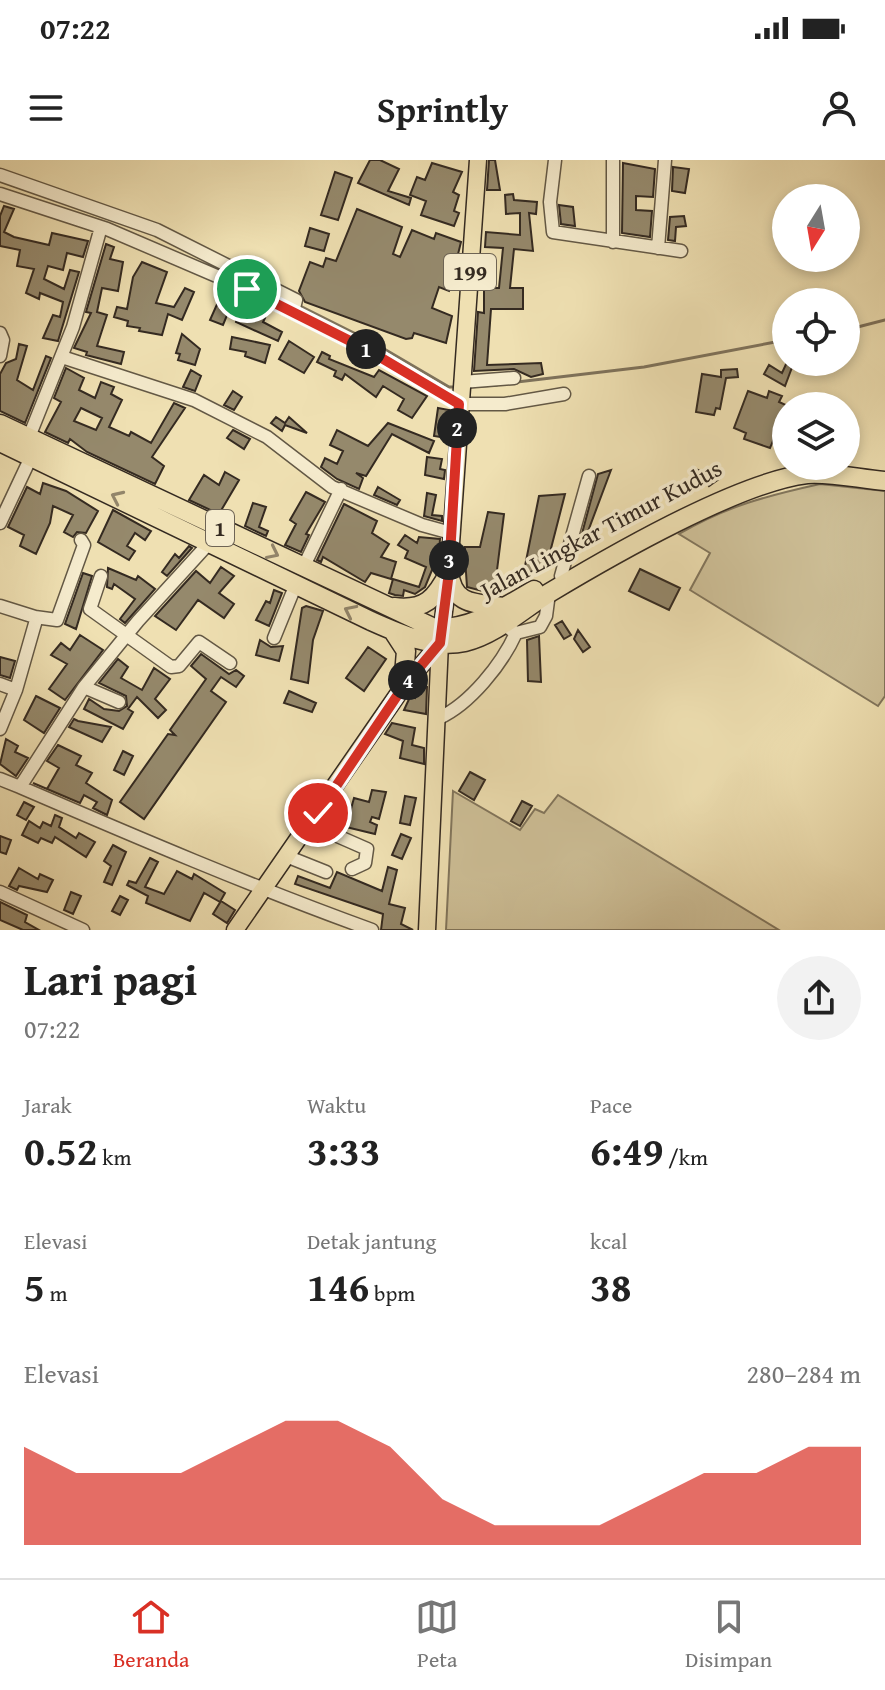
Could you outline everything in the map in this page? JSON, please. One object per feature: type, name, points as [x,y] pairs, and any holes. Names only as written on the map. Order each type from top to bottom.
[{"type":"highway","name":"Jalan Lingkar Timur Kudus","points":[[0,424],[300,576],[393,631],[465,642],[507,622],[549,593],[682,521],[782,479],[811,474],[885,481]]},
{"type":"highway","name":"Jalan Lingkar Timur Kudus","points":[[0,442],[210,542],[369,600],[441,636]]},
{"type":"highway","name":"Jalan Lingkar Timur Kudus","points":[[507,622],[561,576],[747,479],[777,470],[814,466],[885,472]]},
{"type":"highway","points":[[369,600],[412,609],[426,605],[437,596],[449,572]]},
{"type":"highway","points":[[449,572],[450,587],[464,601],[507,622]]},
{"type":"highway","points":[[393,631],[406,651],[403,687]]},
{"type":"main road","name":"199","points":[[441,636],[449,572],[478,160]]},
{"type":"main road","points":[[235,930],[441,636]]},
{"type":"main road","points":[[427,930],[441,717],[441,636]]},
{"type":"street","points":[[555,160],[550,230],[681,251]]},
{"type":"street","points":[[613,160],[613,242]]},
{"type":"street","points":[[658,248],[665,160]]},
{"type":"street","points":[[0,175],[157,230],[368,350],[461,392],[505,404],[564,394]]},
{"type":"street","points":[[0,194],[101,227],[295,309]]},
{"type":"street","points":[[29,437],[87,285],[101,227]]},
{"type":"street","points":[[0,333],[3,340],[0,356]]},
{"type":"street","points":[[62,357],[194,400],[231,416],[267,437],[316,477],[422,525],[451,533]]},
{"type":"street","points":[[461,392],[514,378]]},
{"type":"street","points":[[0,523],[31,457]]},
{"type":"street","points":[[561,576],[589,476]]},
{"type":"street","points":[[274,638],[341,489]]},
{"type":"street","points":[[0,606],[57,620],[84,545],[81,540]]},
{"type":"street","points":[[20,787],[84,687],[210,542]]},
{"type":"street","points":[[101,576],[90,609],[175,668],[199,642],[230,663]]},
{"type":"street","points":[[0,729],[16,690],[36,624],[35,617]]},
{"type":"street","points":[[441,717],[456,709],[497,664],[507,622]]},
{"type":"street","points":[[0,684],[16,690]]},
{"type":"street","points":[[84,687],[119,702]]},
{"type":"street","points":[[0,779],[219,868],[264,891],[372,930]]},
{"type":"street","points":[[310,824],[367,849],[365,863],[352,869]]},
{"type":"street","points":[[286,856],[326,872]]},
{"type":"street","points":[[0,892],[83,930]]},
{"type":"shaded area","points":[[820,484],[885,491],[885,696],[878,706],[690,590],[710,553],[679,534],[747,503]]},
{"type":"shaded area","points":[[453,791],[520,830],[535,809],[544,813],[558,795],[779,930],[446,930]]},
{"type":"building","points":[[370,160],[380,160],[399,169],[388,191],[411,198],[409,205],[358,183]]},
{"type":"building","points":[[489,160],[495,160],[500,190],[487,190]]},
{"type":"building","points":[[432,163],[462,172],[453,192],[459,195],[454,211],[459,213],[454,226],[421,215],[426,201],[410,195],[417,177],[425,180]]},
{"type":"building","points":[[623,163],[655,169],[653,197],[636,196],[636,210],[652,211],[650,237],[622,233]]},
{"type":"building","points":[[673,167],[689,169],[685,193],[672,191]]},
{"type":"building","points":[[335,172],[352,178],[338,220],[321,215]]},
{"type":"building","points":[[513,194],[514,200],[537,202],[536,214],[529,213],[533,251],[514,249],[510,288],[523,288],[523,309],[491,309],[487,365],[541,363],[543,374],[531,377],[514,369],[474,371],[478,312],[484,313],[484,288],[499,288],[503,248],[485,247],[486,232],[520,235],[520,213],[506,214],[505,195]]},
{"type":"building","points":[[559,205],[573,207],[575,226],[561,224]]},
{"type":"building","points":[[4,206],[14,209],[4,232],[14,237],[49,245],[52,233],[88,241],[83,257],[67,253],[63,270],[48,266],[44,279],[64,289],[70,270],[79,272],[58,341],[43,338],[53,315],[60,317],[63,302],[40,293],[39,299],[26,293],[34,269],[17,266],[20,250],[0,246],[0,216]]},
{"type":"building","points":[[357,209],[402,227],[393,254],[400,257],[412,230],[434,239],[436,233],[461,242],[449,291],[439,287],[432,308],[452,316],[446,343],[414,333],[412,338],[406,339],[305,302],[299,291],[310,262],[323,267],[326,258],[336,261]]},
{"type":"building","points":[[684,216],[686,226],[676,227],[675,241],[668,240],[670,217]]},
{"type":"building","points":[[310,228],[329,234],[324,251],[305,246]]},
{"type":"building","points":[[106,244],[114,247],[110,259],[123,262],[118,291],[102,288],[97,312],[107,315],[97,346],[124,352],[121,364],[86,355],[87,352],[74,348],[91,313],[86,312]]},
{"type":"building","points":[[142,262],[167,272],[156,303],[174,307],[185,288],[194,292],[182,320],[168,314],[162,335],[139,331],[140,328],[127,326],[128,321],[114,317],[117,307],[127,309],[133,277]]},
{"type":"building","points":[[218,302],[230,308],[223,325],[210,320]]},
{"type":"building","points":[[239,308],[265,318],[263,322],[282,332],[278,341],[236,322]]},
{"type":"building","points":[[182,334],[200,349],[195,365],[178,360],[180,354],[176,353]]},
{"type":"building","points":[[232,337],[270,345],[265,363],[245,356],[246,352],[230,349]]},
{"type":"building","points":[[289,341],[314,357],[304,373],[279,359]]},
{"type":"building","points":[[19,344],[27,346],[17,380],[33,390],[46,356],[51,358],[25,423],[0,411],[0,374],[6,363],[16,359]]},
{"type":"building","points":[[322,352],[330,356],[329,359],[374,377],[379,370],[427,396],[412,418],[398,410],[404,399],[383,386],[376,397],[345,374],[342,380],[334,376],[336,371],[317,362]]},
{"type":"building","points":[[769,365],[772,367],[772,376],[789,376],[785,386],[764,374]]},
{"type":"building","points":[[66,368],[84,378],[79,390],[95,398],[101,382],[114,387],[111,394],[122,400],[109,427],[129,436],[131,432],[151,443],[174,403],[185,408],[152,457],[164,466],[155,484],[87,452],[70,439],[68,443],[45,432],[61,402],[54,398]],"holes":[[[81,408],[102,418],[96,430],[74,421]]]},
{"type":"building","points":[[737,369],[738,377],[726,378],[720,409],[716,408],[714,415],[696,412],[702,374],[721,377],[721,370]]},
{"type":"building","points":[[191,370],[201,376],[195,391],[183,387]]},
{"type":"building","points":[[233,391],[242,397],[234,410],[224,405]]},
{"type":"building","points":[[748,391],[767,398],[769,391],[772,392],[770,448],[744,439],[746,433],[734,428]]},
{"type":"building","points":[[438,408],[449,410],[447,438],[434,436]]},
{"type":"building","points":[[276,417],[285,423],[289,417],[307,433],[285,425],[282,431],[271,423]]},
{"type":"building","points":[[388,423],[434,441],[429,453],[392,434],[366,476],[356,473],[363,478],[359,489],[321,467],[325,458],[337,464],[343,451],[330,445],[337,430],[368,446]]},
{"type":"building","points":[[233,430],[250,439],[244,449],[227,438]]},
{"type":"building","points":[[427,457],[442,459],[440,469],[445,470],[444,479],[425,475]]},
{"type":"building","points":[[611,470],[581,550],[577,552],[598,474]]},
{"type":"building","points":[[698,470],[719,479],[709,486],[704,479],[700,487],[694,484]]},
{"type":"building","points":[[225,472],[239,480],[219,514],[189,500],[204,475],[219,485]]},
{"type":"building","points":[[43,483],[66,491],[98,511],[86,533],[77,532],[73,537],[64,532],[73,515],[53,506],[50,523],[36,554],[20,546],[24,535],[8,527],[27,487],[40,494]]},
{"type":"building","points":[[378,487],[400,500],[397,505],[374,495]]},
{"type":"building","points":[[306,492],[325,502],[306,534],[309,535],[301,552],[285,545],[296,524],[290,520]]},
{"type":"building","points":[[427,493],[436,495],[432,515],[442,516],[442,521],[424,516]]},
{"type":"building","points":[[565,494],[547,564],[531,572],[524,571],[539,496]]},
{"type":"building","points":[[253,503],[266,507],[259,527],[268,531],[266,536],[245,526]]},
{"type":"building","points":[[344,504],[377,521],[372,533],[389,544],[381,557],[396,562],[391,579],[371,573],[365,582],[323,557],[321,562],[317,560]]},
{"type":"building","points":[[113,510],[151,531],[145,540],[135,533],[127,546],[135,551],[129,560],[98,542]]},
{"type":"building","points":[[488,512],[504,514],[494,594],[467,587],[465,547],[480,547]]},
{"type":"building","points":[[405,535],[417,543],[419,537],[440,539],[439,553],[425,587],[415,594],[404,590],[403,596],[389,593],[393,579],[419,587],[426,567],[405,558],[408,551],[398,545]]},
{"type":"building","points":[[189,546],[192,548],[167,576],[162,572],[175,554],[179,558]]},
{"type":"building","points":[[221,567],[234,576],[219,593],[234,604],[224,618],[198,600],[176,630],[155,616],[196,571],[210,583]]},
{"type":"building","points":[[108,568],[136,580],[138,576],[155,589],[125,623],[120,619],[135,599],[114,584],[112,589],[107,587]]},
{"type":"building","points":[[640,569],[680,588],[669,610],[629,591]]},
{"type":"building","points":[[83,573],[92,576],[76,629],[65,624]]},
{"type":"building","points":[[274,590],[282,593],[269,626],[256,620],[266,601],[270,603]]},
{"type":"building","points":[[306,606],[323,611],[313,640],[308,683],[291,679],[302,608]]},
{"type":"building","points":[[562,621],[571,635],[564,639],[555,625]]},
{"type":"building","points":[[578,630],[590,647],[583,652],[574,639]]},
{"type":"building","points":[[80,635],[103,650],[65,700],[49,689],[67,664],[51,655],[61,643],[70,650]]},
{"type":"building","points":[[539,636],[541,682],[528,681],[527,640]]},
{"type":"building","points":[[260,640],[271,647],[283,646],[279,661],[256,655]]},
{"type":"building","points":[[368,647],[386,659],[364,691],[346,678]]},
{"type":"building","points":[[201,654],[229,674],[236,670],[244,676],[236,687],[221,677],[211,691],[226,702],[144,819],[120,802],[168,734],[175,735],[170,730],[206,679],[191,666]]},
{"type":"building","points":[[0,657],[15,661],[10,678],[0,675]]},
{"type":"building","points":[[118,659],[128,667],[121,678],[142,690],[154,668],[170,679],[155,699],[166,710],[158,718],[137,697],[128,709],[133,712],[123,729],[84,709],[89,699],[104,709],[119,711],[127,706],[126,696],[99,683]]},
{"type":"building","points":[[418,686],[427,687],[426,714],[404,710],[410,697],[415,698]]},
{"type":"building","points":[[289,691],[316,703],[312,712],[284,703]]},
{"type":"building","points":[[36,696],[60,708],[44,733],[24,720]]},
{"type":"building","points":[[74,719],[111,727],[102,742],[69,727]]},
{"type":"building","points":[[392,723],[415,728],[412,745],[424,748],[424,764],[400,758],[403,741],[385,734]]},
{"type":"building","points":[[6,739],[18,746],[15,752],[28,758],[16,776],[0,764]]},
{"type":"building","points":[[58,745],[81,756],[76,765],[92,773],[86,783],[112,800],[107,815],[93,808],[97,802],[84,795],[80,803],[47,789],[59,768],[47,761]]},
{"type":"building","points":[[123,751],[133,756],[124,775],[114,770]]},
{"type":"building","points":[[470,772],[485,780],[474,800],[459,791]]},
{"type":"building","points":[[372,790],[386,792],[379,819],[372,817],[370,822],[377,825],[375,834],[346,827],[354,798],[369,802]]},
{"type":"building","points":[[405,796],[416,798],[410,825],[400,823]]},
{"type":"building","points":[[522,801],[532,806],[520,826],[511,821]]},
{"type":"building","points":[[24,802],[34,807],[26,820],[17,815]]},
{"type":"building","points":[[55,815],[62,818],[59,827],[76,838],[79,833],[95,842],[86,857],[55,837],[52,843],[41,838],[38,843],[22,835],[29,821],[40,828],[43,822],[51,826]]},
{"type":"building","points":[[401,834],[411,838],[402,859],[392,855]]},
{"type":"building","points":[[0,836],[11,840],[6,854],[0,852]]},
{"type":"building","points":[[113,845],[126,852],[112,885],[104,882],[111,866],[104,861]]},
{"type":"building","points":[[150,858],[158,862],[145,887],[164,894],[177,871],[192,879],[194,874],[225,893],[220,902],[204,893],[190,921],[146,903],[148,896],[127,885],[129,881],[136,883]]},
{"type":"building","points":[[388,867],[397,870],[389,904],[405,908],[401,924],[413,930],[381,930],[383,914],[295,884],[298,876],[330,888],[337,872],[382,891]]},
{"type":"building","points":[[19,868],[38,879],[40,874],[53,880],[47,892],[19,886],[17,890],[9,886]]},
{"type":"building","points":[[71,892],[81,896],[73,914],[64,910]]},
{"type":"building","points":[[120,896],[128,900],[120,915],[112,911]]},
{"type":"building","points":[[221,901],[235,910],[227,923],[213,914]]},
{"type":"building","points":[[0,902],[27,915],[25,922],[39,930],[23,930],[0,920]]},
{"type":"waterway","points":[[298,305],[374,343],[449,387],[457,387]]},
{"type":"waterway","points":[[860,326],[885,320]]},
{"type":"waterway","points":[[517,382],[644,367],[772,343]]},
{"type":"waterway","points":[[469,387],[497,385]]},
{"type":"route","points":[[247,289],[368,350],[459,404],[449,572],[440,643],[403,687],[318,813]]}]
